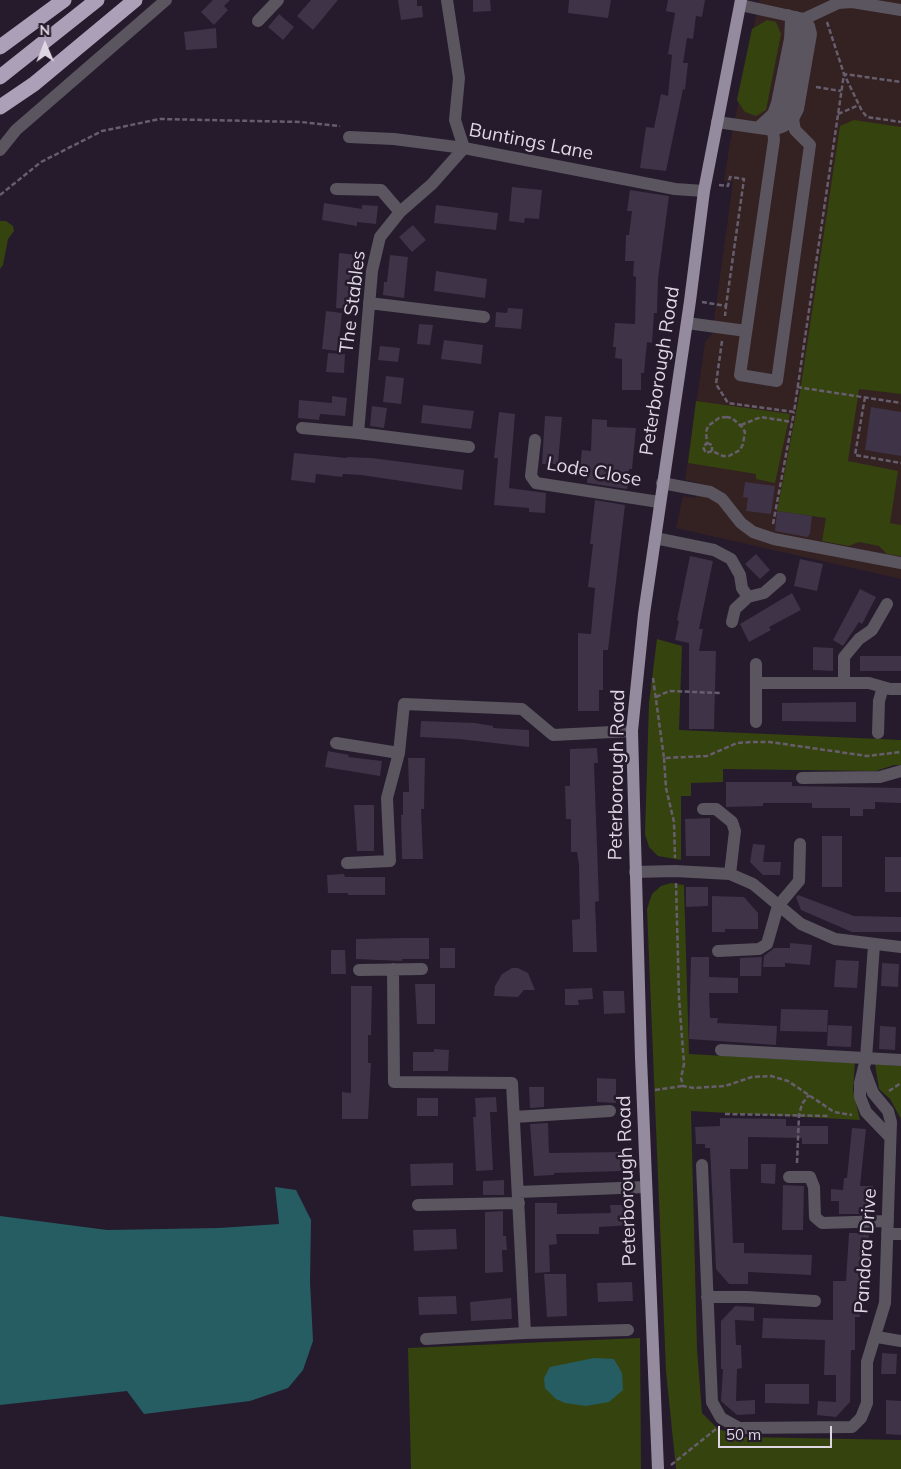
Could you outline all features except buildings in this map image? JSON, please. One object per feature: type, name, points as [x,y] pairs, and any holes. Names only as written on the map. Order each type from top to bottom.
[{"type":"highway","points":[[0,47],[64,0]]},
{"type":"highway","points":[[0,77],[97,0]]},
{"type":"highway","points":[[0,115],[34,84],[135,0]]},
{"type":"highway","points":[[0,107],[34,84]]},
{"type":"main road","name":"Peterborough Road","points":[[658,1469],[642,1091],[632,731],[644,614],[659,502],[687,324],[705,187],[741,2]]},
{"type":"street","points":[[0,150],[16,130],[166,0]]},
{"type":"street","points":[[258,21],[278,0]]},
{"type":"street","points":[[447,0],[459,78],[455,120],[464,148]]},
{"type":"street","points":[[717,122],[766,129],[784,126],[793,119],[798,110],[803,85],[811,34],[796,17],[741,2]]},
{"type":"street","points":[[793,119],[795,130],[810,145],[778,381],[740,375],[774,140],[766,129],[767,122],[773,114],[777,103],[790,39],[791,20],[796,17],[823,11],[838,3],[868,2],[901,10]]},
{"type":"street","name":"Buntings Lane","points":[[349,132],[464,148],[675,189],[705,187]]},
{"type":"street","name":"The Stables","points":[[358,434],[372,271],[380,237],[400,212],[432,184],[464,148]]},
{"type":"street","points":[[336,189],[381,190],[400,212]]},
{"type":"street","points":[[369,303],[484,317]]},
{"type":"street","points":[[687,324],[746,331]]},
{"type":"street","points":[[302,428],[469,447]]},
{"type":"street","name":"Lode Close","points":[[535,440],[531,476],[536,483],[659,502]]},
{"type":"street","points":[[662,484],[710,492],[722,499],[747,527],[771,538],[901,563]]},
{"type":"street","points":[[655,538],[714,550],[731,558],[740,575],[742,588],[748,597]]},
{"type":"street","points":[[732,622],[735,609],[748,597],[764,593],[780,579]]},
{"type":"street","points":[[844,683],[844,657],[859,639],[872,630],[887,604]]},
{"type":"street","points":[[756,664],[756,722]]},
{"type":"street","points":[[756,683],[869,683],[901,689]]},
{"type":"street","points":[[878,733],[879,701],[883,687]]},
{"type":"street","points":[[347,863],[390,861],[387,798],[399,753],[404,704],[522,709],[553,734],[632,731]]},
{"type":"street","points":[[336,743],[399,753]]},
{"type":"street","points":[[802,778],[880,777],[901,771]]},
{"type":"street","points":[[704,809],[716,809],[732,822],[735,831],[730,874]]},
{"type":"street","points":[[718,951],[759,949],[767,944],[778,906],[799,881],[800,844]]},
{"type":"street","points":[[635,872],[675,871],[730,874],[753,884],[801,924],[835,939],[901,947]]},
{"type":"street","points":[[874,945],[865,1064],[860,1083],[860,1097],[866,1112],[889,1136]]},
{"type":"street","points":[[393,969],[394,1082],[512,1083],[525,1333]]},
{"type":"street","points":[[359,970],[422,969]]},
{"type":"street","points":[[721,1050],[865,1064],[901,1060]]},
{"type":"street","name":"Pandora Drive","points":[[726,1421],[739,1428],[852,1427],[861,1418],[867,1403],[867,1362],[877,1337],[885,1303],[889,1136],[891,1122],[888,1112],[873,1093],[865,1064]]},
{"type":"street","points":[[514,1117],[610,1111]]},
{"type":"street","points":[[702,1166],[712,1402],[721,1418],[726,1421]]},
{"type":"street","points":[[793,1177],[810,1178],[814,1187],[815,1217],[822,1223],[888,1220]]},
{"type":"street","points":[[418,1206],[646,1187]]},
{"type":"street","points":[[888,1234],[901,1234]]},
{"type":"street","points":[[707,1297],[815,1301]]},
{"type":"street","points":[[426,1339],[525,1333],[628,1330]]},
{"type":"street","points":[[877,1337],[901,1342]]},
{"type":"path","points":[[823,11],[844,74],[866,117],[901,122]]},
{"type":"path","points":[[844,74],[901,82]]},
{"type":"path","points":[[803,85],[842,91]]},
{"type":"path","points":[[838,114],[859,105]]},
{"type":"path","points":[[0,195],[41,162],[102,131],[160,119],[301,122],[349,132]]},
{"type":"path","points":[[705,187],[728,186],[730,177],[744,179],[726,306]]},
{"type":"path","points":[[797,388],[901,403]]},
{"type":"path","points":[[865,397],[855,455],[901,463]]},
{"type":"path","points":[[771,538],[794,412]]},
{"type":"path","points":[[741,425],[761,417],[792,422]]},
{"type":"path","points":[[719,418],[732,418],[741,425],[745,438],[740,450],[735,454],[723,456],[712,451],[708,453],[703,450],[707,443],[706,432],[708,426],[719,418]]},
{"type":"path","points":[[707,443],[712,445],[712,451]]},
{"type":"path","points":[[652,672],[664,758],[666,788],[674,822],[679,998],[684,1064],[681,1078],[683,1086]]},
{"type":"path","points":[[656,697],[669,691],[720,693]]},
{"type":"path","points":[[664,758],[707,756],[737,743],[751,742],[770,742],[867,756],[901,752]]},
{"type":"path","points":[[642,1091],[683,1086],[694,1088],[725,1086],[752,1077],[771,1076],[788,1081],[834,1112],[859,1115],[866,1112]]},
{"type":"path","points":[[879,1100],[901,1082]]},
{"type":"path","points":[[793,1177],[799,1115],[802,1104],[809,1095]]},
{"type":"path","points":[[724,1114],[830,1116]]},
{"type":"path","points":[[666,1469],[726,1421]]},
{"type":"shaded area","points":[[759,0],[901,0],[901,579],[676,528],[683,496],[696,498],[699,483],[685,480],[705,342],[712,334],[733,182],[724,181],[729,148]]},
{"type":"shaded area","points":[[275,1187],[296,1190],[311,1220],[310,1282],[313,1341],[303,1370],[288,1388],[250,1401],[144,1414],[127,1391],[0,1405],[0,1216],[107,1230],[219,1228],[279,1224]]},
{"type":"shaded area","points":[[594,1358],[614,1359],[622,1373],[623,1390],[609,1402],[586,1406],[565,1403],[556,1399],[545,1388],[544,1378],[550,1367]]},
{"type":"green space","points":[[767,20],[776,22],[781,34],[766,110],[756,116],[745,112],[737,100],[752,29]]},
{"type":"green space","points":[[854,120],[901,127],[901,394],[859,389],[848,461],[898,471],[890,523],[901,525],[901,556],[887,554],[879,546],[859,542],[849,546],[822,541],[826,518],[777,511],[800,392],[840,126]]},
{"type":"green space","points":[[0,221],[6,221],[13,226],[14,231],[8,239],[3,265],[0,269]]},
{"type":"green space","points":[[696,401],[790,414],[775,483],[756,479],[756,474],[688,463]]},
{"type":"green space","points":[[657,639],[682,646],[679,730],[901,740],[901,765],[894,765],[876,771],[723,769],[723,782],[691,783],[691,796],[681,796],[681,860],[658,856],[649,847],[645,834],[649,703]]},
{"type":"green space","points":[[671,883],[684,885],[689,1054],[855,1063],[853,1090],[860,1120],[691,1111],[697,1349],[702,1413],[718,1429],[744,1437],[901,1440],[901,1469],[676,1469],[666,1371],[647,909],[652,894],[661,886]]},
{"type":"green space","points":[[875,1064],[901,1066],[901,1119],[890,1099],[879,1089]]},
{"type":"green space","points":[[640,1338],[641,1469],[411,1469],[408,1348]]}]
